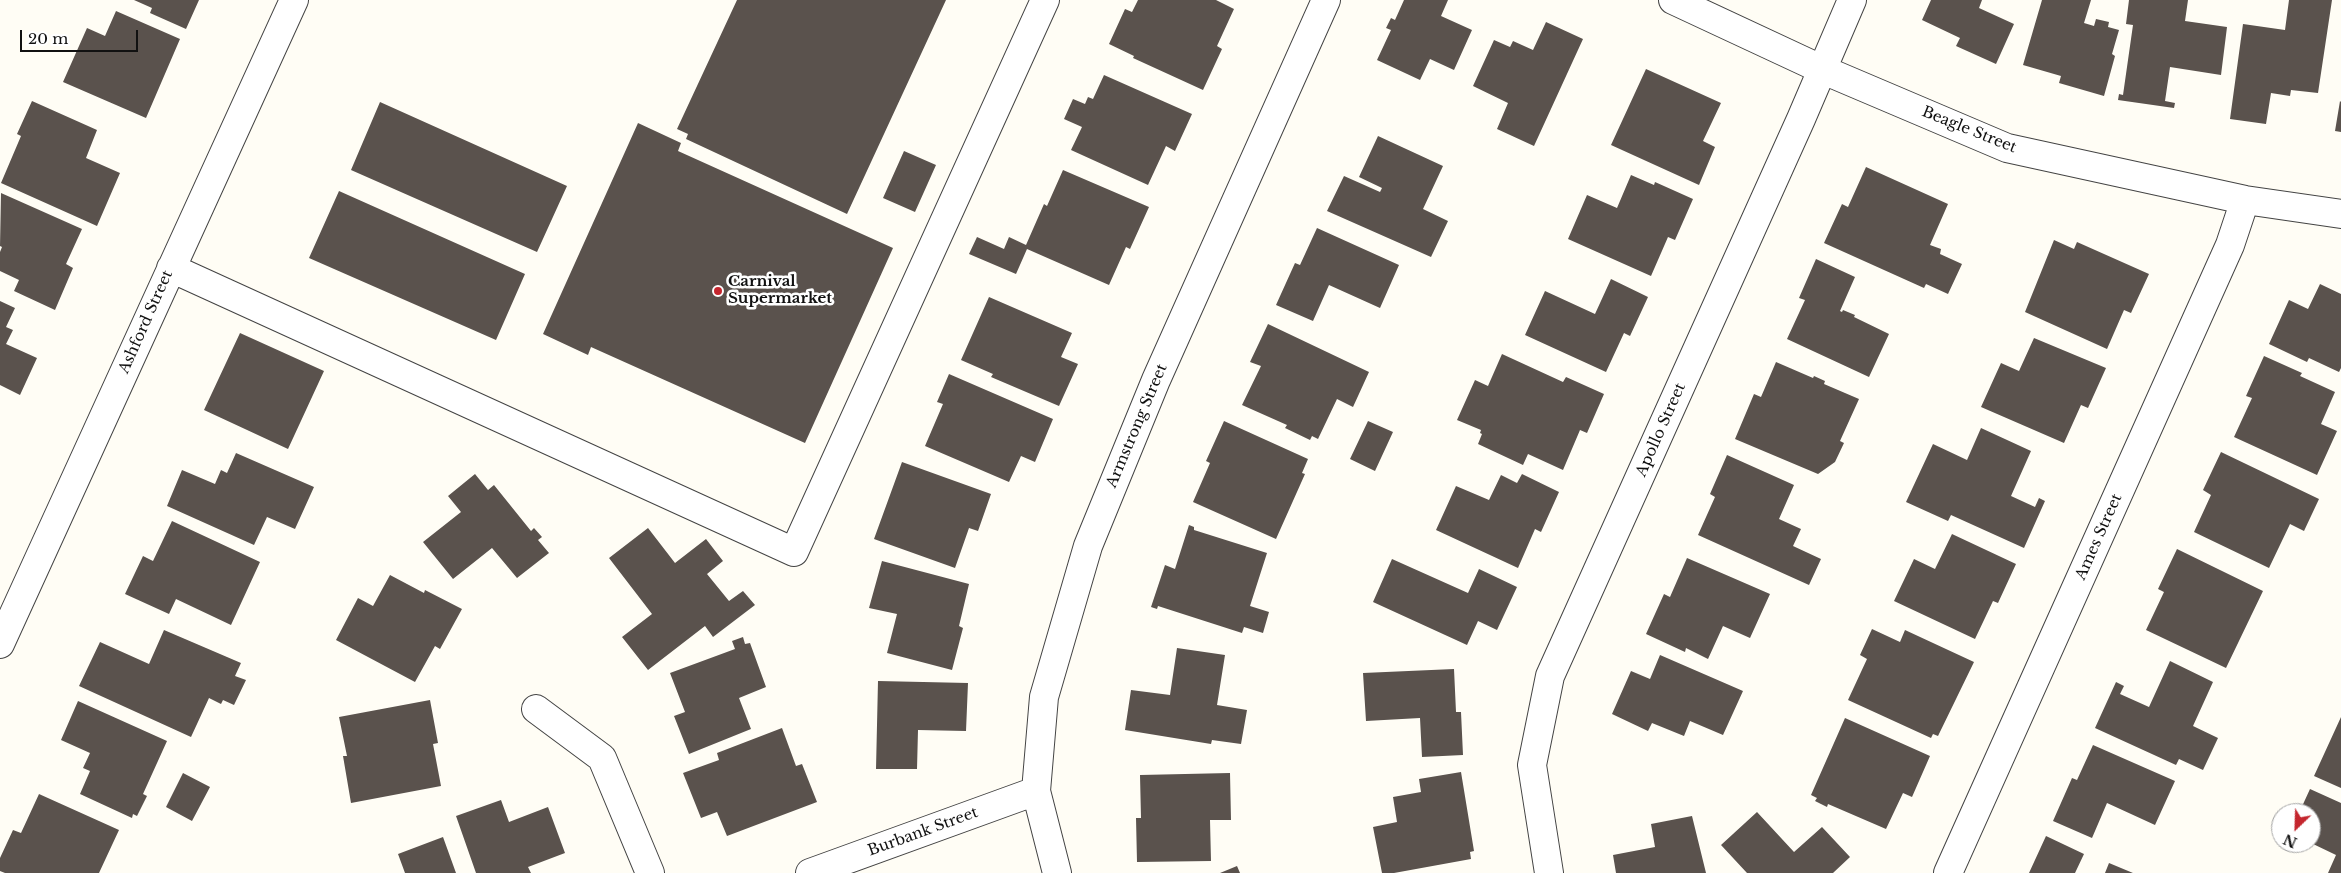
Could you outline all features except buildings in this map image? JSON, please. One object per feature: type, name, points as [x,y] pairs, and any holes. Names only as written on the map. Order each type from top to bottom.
[{"type":"street","name":"Ashford Street","points":[[0,644],[170,268],[294,0]]},
{"type":"street","points":[[170,268],[794,552],[1045,0]]},
{"type":"street","name":"Armstrong Street","points":[[1057,873],[1036,791],[1044,697],[1088,546],[1156,380],[1326,0]]},
{"type":"street","name":"Beagle Street","points":[[1673,0],[1821,68],[2007,148],[2245,200],[2341,214]]},
{"type":"street","name":"Apollo Street","points":[[1549,873],[1532,765],[1550,676],[1801,119],[1821,68],[1852,0]]},
{"type":"street","name":"Ames Street","points":[[1948,873],[2226,254],[2245,200]]},
{"type":"street","points":[[536,708],[602,758],[650,873]]},
{"type":"street","name":"Burbank Street","points":[[810,873],[1036,791]]},
{"type":"place","name":"Carnival Supermarket","points":[[718,291]]}]
